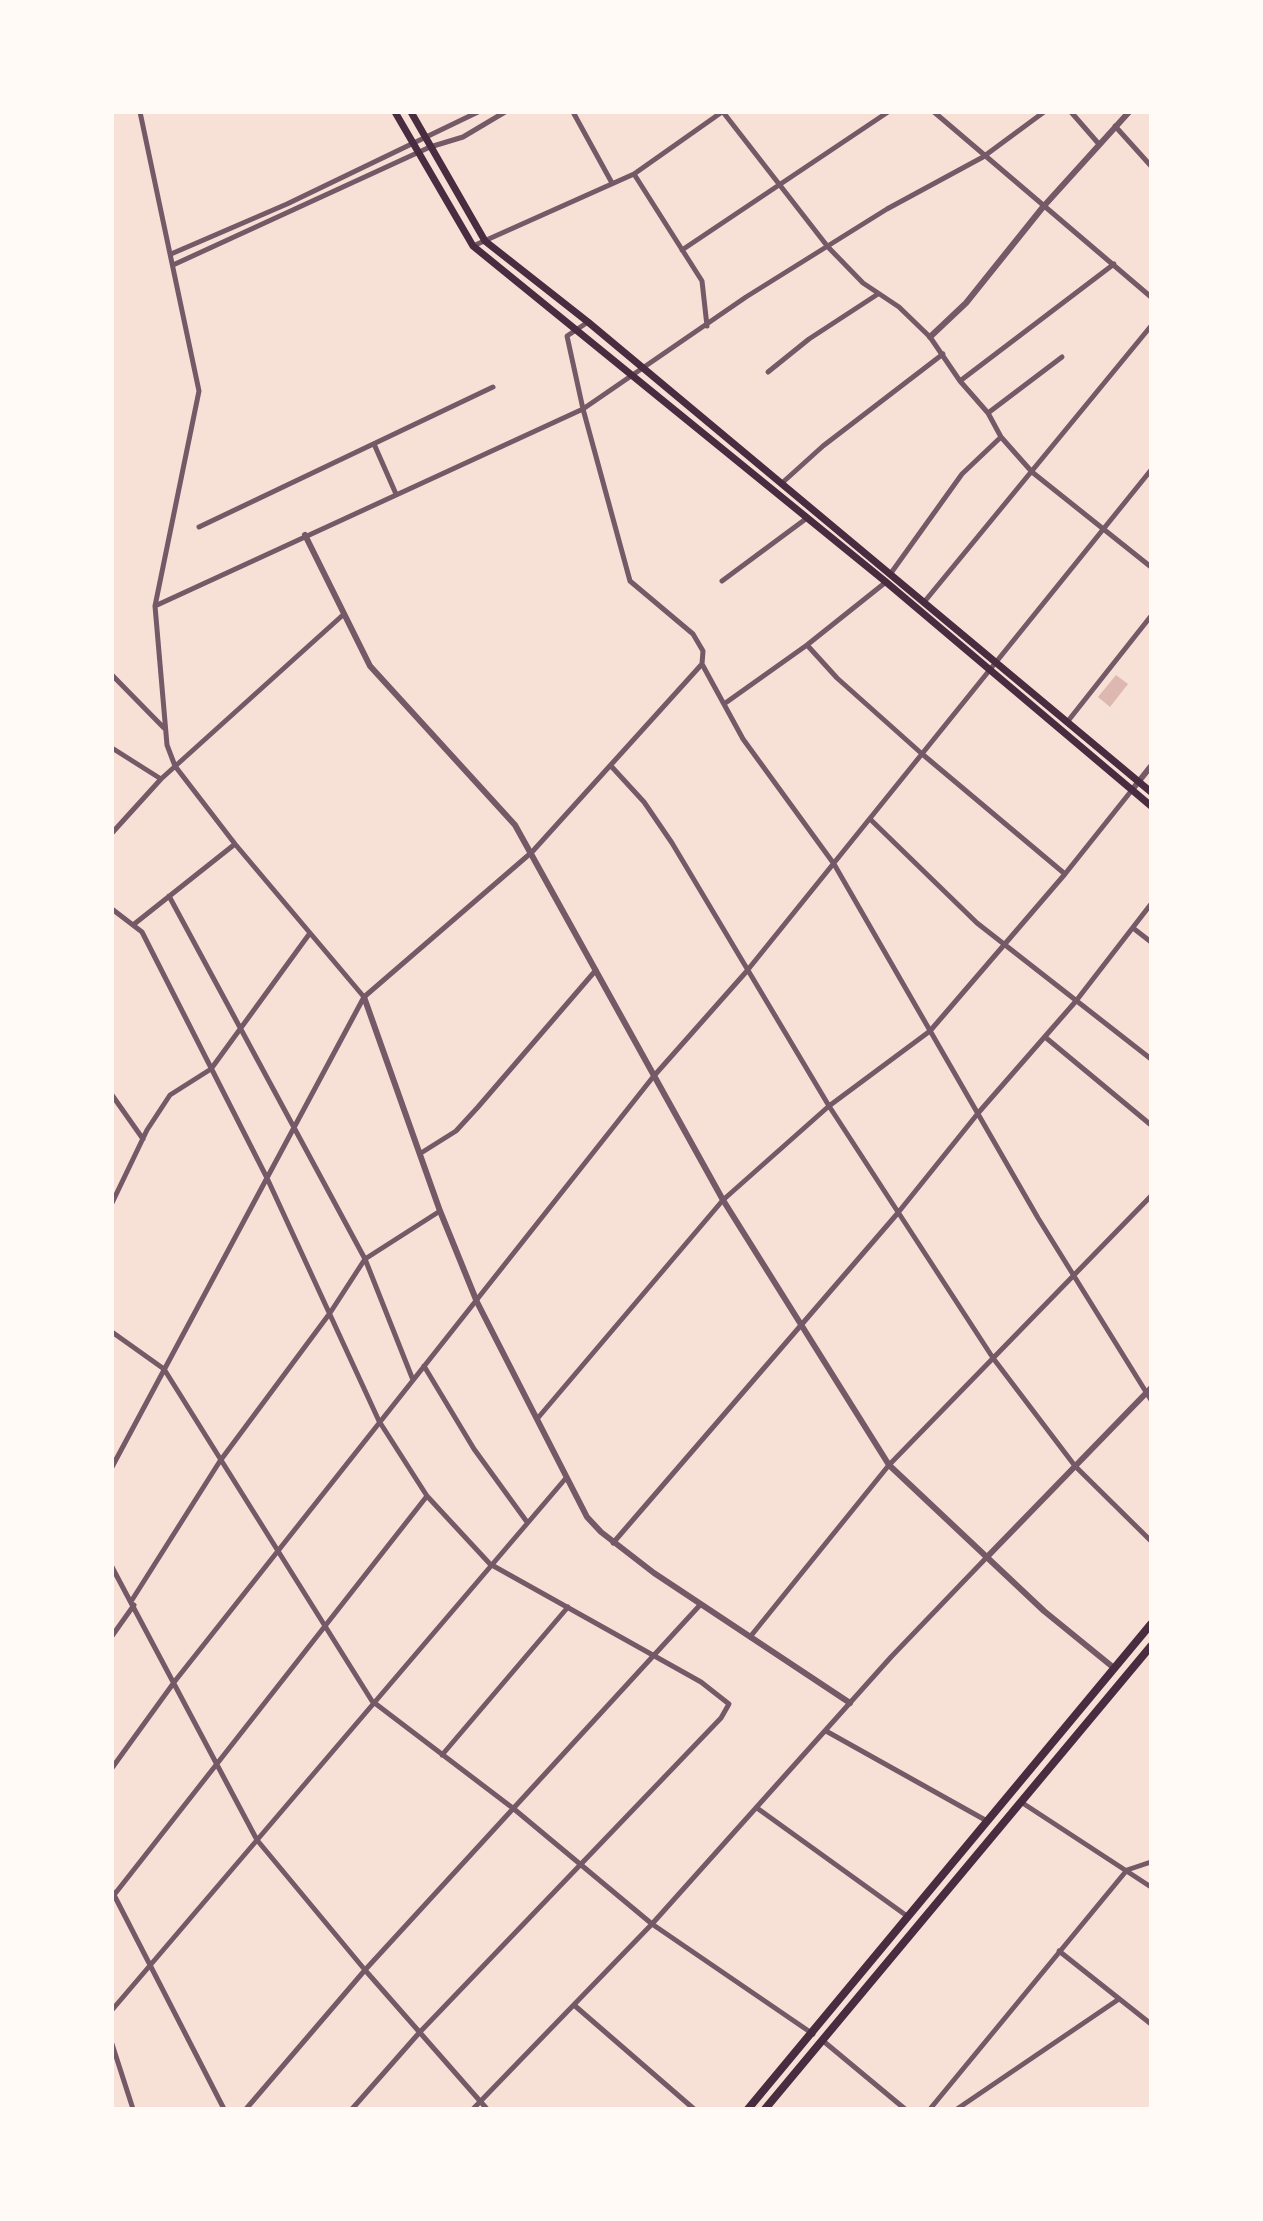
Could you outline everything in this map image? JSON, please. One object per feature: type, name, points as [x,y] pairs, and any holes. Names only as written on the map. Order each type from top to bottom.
[{"type":"highway","points":[[748,2109],[1151,1624]]},
{"type":"highway","points":[[765,2109],[1151,1646]]},
{"type":"main road","points":[[395,112],[473,246],[576,327],[886,582],[1151,806]]},
{"type":"main road","points":[[411,112],[485,241],[588,322],[1151,792]]},
{"type":"street","points":[[140,112],[199,391],[155,606],[164,728],[175,766],[235,844],[364,997],[440,1211],[477,1302],[587,1517],[613,1543],[700,1605],[850,1703]]},
{"type":"street","points":[[171,254],[426,139],[478,112]]},
{"type":"street","points":[[173,265],[430,147],[463,137],[505,112]]},
{"type":"street","points":[[573,112],[612,183]]},
{"type":"street","points":[[473,246],[634,174],[723,112],[828,247],[863,283],[899,307],[930,337],[960,382],[988,412],[1001,437],[1032,472],[1151,567]]},
{"type":"street","points":[[682,250],[888,112]]},
{"type":"street","points":[[934,112],[1151,297]]},
{"type":"street","points":[[155,606],[583,409],[746,297],[887,209],[983,156],[1044,112]]},
{"type":"street","points":[[1071,112],[1098,143]]},
{"type":"street","points":[[930,337],[966,303],[1043,207],[1098,143],[1129,112]]},
{"type":"street","points":[[1115,126],[1151,166]]},
{"type":"street","points":[[634,174],[702,281],[706,326]]},
{"type":"street","points":[[960,382],[1114,264]]},
{"type":"street","points":[[768,372],[809,339],[878,293]]},
{"type":"street","points":[[588,322],[576,327],[567,336],[583,409],[630,581],[693,634],[703,652],[702,664],[743,739],[834,864],[1148,1397]]},
{"type":"street","points":[[925,601],[1151,326]]},
{"type":"street","points":[[782,483],[823,446],[943,354]]},
{"type":"street","points":[[988,412],[1062,357]]},
{"type":"street","points":[[199,527],[493,387]]},
{"type":"street","points":[[891,573],[962,474],[1001,437]]},
{"type":"street","points":[[374,444],[396,494]]},
{"type":"street","points":[[112,1768],[175,1681],[653,1077],[746,972],[1151,470]]},
{"type":"street","points":[[722,581],[807,517]]},
{"type":"street","points":[[305,536],[370,666],[515,825],[532,852],[653,1077],[723,1200],[889,1465],[1044,1611],[1114,1668]]},
{"type":"street","points":[[724,704],[807,645],[886,582]]},
{"type":"street","points":[[112,834],[161,779],[344,614]]},
{"type":"street","points":[[1068,721],[1151,616]]},
{"type":"street","points":[[807,645],[838,678],[921,753],[1065,874]]},
{"type":"street","points":[[112,1467],[364,997],[532,852],[702,664]]},
{"type":"street","points":[[112,675],[164,728]]},
{"type":"street","points":[[112,748],[161,779]]},
{"type":"street","points":[[611,766],[644,802],[671,843],[746,972],[829,1106],[993,1358],[1075,1466],[1151,1541]]},
{"type":"street","points":[[537,1419],[723,1200],[829,1106],[930,1031],[1065,874],[1151,766]]},
{"type":"street","points":[[870,819],[977,923],[1151,1059]]},
{"type":"street","points":[[133,925],[235,844]]},
{"type":"street","points":[[169,896],[296,1124],[365,1259],[402,1359],[413,1380]]},
{"type":"street","points":[[613,1543],[897,1214],[979,1112],[1076,1001],[1151,904]]},
{"type":"street","points":[[112,909],[142,932],[267,1178],[379,1421],[427,1496],[489,1564],[656,1655],[701,1682],[729,1704],[721,1718],[419,2033],[352,2109]]},
{"type":"street","points":[[1133,928],[1151,942]]},
{"type":"street","points":[[112,1203],[143,1139],[170,1095],[211,1069],[310,933]]},
{"type":"street","points":[[421,1153],[456,1131],[478,1108],[596,970]]},
{"type":"street","points":[[1045,1037],[1151,1125]]},
{"type":"street","points":[[112,1095],[143,1139]]},
{"type":"street","points":[[750,1637],[889,1465],[1151,1196]]},
{"type":"street","points":[[112,1636],[220,1461],[330,1313],[365,1259],[440,1211]]},
{"type":"street","points":[[112,1332],[164,1369],[372,1702],[514,1809],[652,1924],[813,2034]]},
{"type":"street","points":[[424,1366],[474,1449],[527,1522]]},
{"type":"street","points":[[473,2109],[652,1924],[850,1703],[986,1558],[1075,1466],[1148,1397],[1151,1388]]},
{"type":"street","points":[[112,2010],[489,1564],[566,1478]]},
{"type":"street","points":[[223,2109],[113,1893],[218,1764],[427,1496]]},
{"type":"street","points":[[112,1567],[175,1681],[257,1840],[365,1970],[487,2109]]},
{"type":"street","points":[[246,2109],[365,1970],[700,1605]]},
{"type":"street","points":[[442,1755],[568,1607]]},
{"type":"street","points":[[826,1731],[987,1821]]},
{"type":"street","points":[[1021,1802],[1151,1887]]},
{"type":"street","points":[[757,1808],[907,1916]]},
{"type":"street","points":[[930,2109],[1127,1870],[1151,1862]]},
{"type":"street","points":[[1059,1951],[1151,2024]]},
{"type":"street","points":[[957,2109],[1119,1999]]},
{"type":"street","points":[[574,2006],[694,2109]]},
{"type":"street","points":[[822,2040],[905,2109]]},
{"type":"street","points":[[112,2044],[133,2109]]},
{"type":"shaded area","points":[[1116,675],[1128,684],[1110,707],[1098,697]]}]
